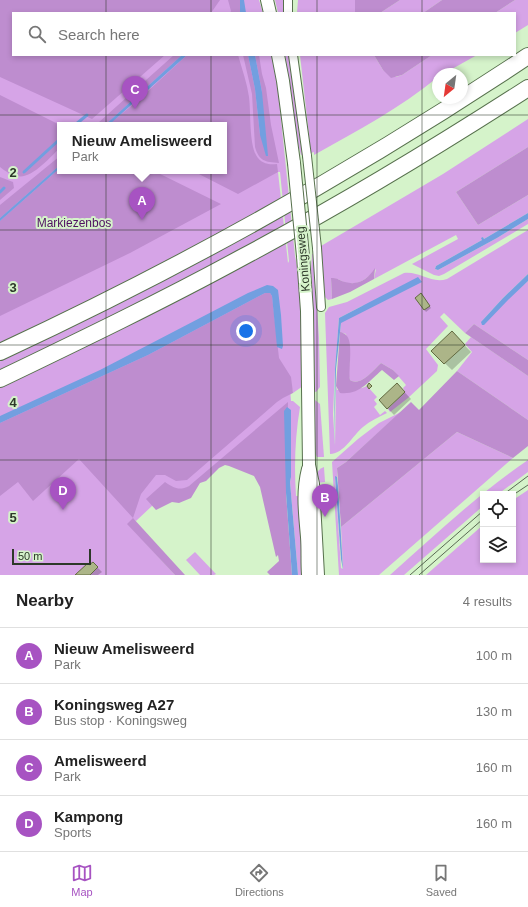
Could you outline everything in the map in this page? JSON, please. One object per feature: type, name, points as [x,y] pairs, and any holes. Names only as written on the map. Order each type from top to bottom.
[{"type":"highway","points":[[0,352],[176,264],[278,209],[396,140],[528,56]]},
{"type":"highway","points":[[0,379],[94,334],[243,258],[367,187],[528,88]]},
{"type":"main road","points":[[267,0],[270,12]]},
{"type":"main road","name":"Koningsweg","points":[[278,56],[294,163],[304,256],[307,311],[309,465],[313,484],[318,575]]},
{"type":"main road","name":"Koningsweg","points":[[308,575],[304,484],[309,465]]},
{"type":"street","points":[[288,0],[288,12]]},
{"type":"street","name":"Koningsweg","points":[[293,56],[307,156],[317,248],[321,306]]},
{"type":"green space","points":[[0,0],[259,0],[263,12],[12,12],[12,56],[272,56],[278,90],[295,256],[300,282],[303,386],[293,393],[289,376],[291,401],[300,407],[295,452],[295,474],[296,496],[299,496],[303,575],[298,575],[290,482],[291,416],[182,491],[169,490],[136,521],[133,519],[128,524],[175,575],[0,575]],"holes":[[[278,172],[280,172],[289,261],[288,263]]]},
{"type":"green space","points":[[0,0],[220,0],[212,12],[12,12],[12,56],[164,56],[92,119],[0,77]]},
{"type":"green space","points":[[228,0],[240,0],[240,12],[231,11]]},
{"type":"green space","points":[[275,0],[286,0],[285,12],[278,12]]},
{"type":"green space","points":[[298,0],[355,0],[355,12],[297,12]]},
{"type":"green space","points":[[355,0],[400,0],[382,12],[355,12]]},
{"type":"green space","points":[[400,0],[442,0],[424,12],[382,12]]},
{"type":"green space","points":[[442,0],[515,0],[497,12],[424,12]]},
{"type":"green space","points":[[515,0],[528,0],[528,25],[516,32],[516,12],[497,12]]},
{"type":"green space","points":[[173,56],[181,56],[108,122],[99,122]]},
{"type":"green space","points":[[186,56],[238,56],[249,97],[251,135],[256,155],[263,162],[268,164],[277,164],[278,172],[238,194],[199,174],[227,174],[227,122],[112,122],[136,102]]},
{"type":"green space","points":[[243,56],[248,56],[255,89],[260,135],[262,92],[255,56],[259,56],[279,163],[263,160],[258,155],[255,147],[252,94]]},
{"type":"green space","points":[[285,56],[290,56],[302,155],[298,144]]},
{"type":"green space","points":[[300,56],[375,56],[383,70],[396,77],[402,75],[430,56],[475,56],[454,68],[432,68],[432,82],[409,99],[314,155],[314,152],[311,153]]},
{"type":"green space","points":[[375,56],[430,56],[402,75],[391,78],[383,70]]},
{"type":"green space","points":[[0,95],[57,124],[57,151],[40,167],[28,175],[22,176],[8,173],[0,167]]},
{"type":"green space","points":[[528,119],[528,147],[456,192],[478,225],[528,195],[528,213],[484,239],[483,237],[482,240],[436,266],[435,269],[438,270],[497,238],[528,219],[528,224],[439,276],[412,264],[458,239],[456,235],[374,279],[376,269],[365,279],[357,283],[349,283],[337,279],[331,279],[332,299],[328,300],[325,297],[321,246],[443,174]]},
{"type":"green space","points":[[528,147],[528,195],[478,225],[456,192]]},
{"type":"green space","name":"Markiezenbos","points":[[57,158],[57,168],[0,218],[0,205]]},
{"type":"green space","name":"Markiezenbos","points":[[57,171],[57,174],[160,174],[221,204],[130,253],[0,316],[0,221]]},
{"type":"green space","name":"Markiezenbos","points":[[0,177],[13,182],[14,188],[0,200]]},
{"type":"green space","points":[[528,230],[528,274],[481,322],[528,281],[528,360],[474,324],[465,333],[444,313],[440,317],[448,326],[426,349],[438,365],[437,371],[408,398],[390,412],[388,409],[405,392],[403,388],[406,385],[393,370],[381,363],[363,380],[354,382],[350,380],[348,373],[350,359],[346,334],[340,332],[341,322],[364,305],[339,318],[333,414],[335,446],[336,386],[337,390],[362,388],[367,386],[377,397],[374,400],[377,404],[374,407],[380,415],[385,411],[387,413],[363,427],[340,451],[330,454],[325,313],[329,307],[347,302],[404,273],[415,274],[436,280],[447,279]]},
{"type":"green space","points":[[312,254],[314,263],[319,338],[320,387],[316,392],[311,270]]},
{"type":"green space","points":[[375,268],[374,279],[350,292],[332,299],[331,278],[336,278],[343,282],[354,283],[362,281]]},
{"type":"green space","points":[[265,293],[270,293],[272,296],[279,358],[291,377],[293,393],[277,402],[187,480],[176,481],[165,475],[156,475],[141,494],[133,518],[79,459],[33,501],[18,482],[0,496],[0,423],[148,355]]},
{"type":"green space","points":[[474,324],[528,360],[528,376],[465,333]]},
{"type":"green space","points":[[340,332],[346,335],[350,343],[350,380],[354,382],[363,380],[381,363],[393,370],[399,376],[394,380],[382,370],[358,390],[340,393],[336,386]]},
{"type":"green space","points":[[471,337],[528,376],[528,420],[457,371],[472,352],[465,344]]},
{"type":"green space","points":[[457,371],[528,420],[528,446],[513,458],[457,432],[341,527],[337,468],[346,462],[411,402],[419,410]]},
{"type":"green space","points":[[315,400],[320,404],[324,457],[317,457],[315,453]]},
{"type":"green space","points":[[288,402],[286,493],[292,575],[270,575],[267,572],[279,561],[278,555],[276,557],[260,487],[254,476],[225,465],[219,468],[206,481],[200,483],[191,498],[179,503],[172,502],[156,510],[146,499],[165,482],[177,488],[189,486]]},
{"type":"green space","points":[[401,412],[346,462],[337,468],[337,477],[335,477],[341,568],[343,569],[341,527],[457,432],[513,458],[379,575],[339,575],[332,462],[379,423]]},
{"type":"green space","points":[[528,460],[528,472],[502,491],[487,491]]},
{"type":"green space","points":[[324,467],[325,482],[316,483],[316,476],[318,472]]},
{"type":"green space","points":[[528,490],[528,575],[426,575],[480,528],[480,563],[516,563],[516,498]]},
{"type":"green space","points":[[480,496],[480,509],[404,575],[390,575]]},
{"type":"green space","points":[[133,518],[185,575],[175,575],[127,524]]},
{"type":"green space","points":[[195,552],[216,574],[200,575],[186,560]]},
{"type":"water","points":[[240,0],[244,0],[246,12],[240,12]]},
{"type":"water","points":[[181,56],[186,56],[112,122],[108,122]]},
{"type":"water","points":[[248,56],[255,56],[262,92],[268,156],[266,156],[260,135],[255,89]]},
{"type":"water","points":[[57,168],[57,171],[0,221],[0,218]]},
{"type":"water","points":[[528,213],[528,219],[497,238],[438,270],[435,269],[436,266],[482,240],[481,238],[483,237],[484,239]]},
{"type":"water","points":[[528,274],[528,281],[484,325],[482,325],[481,322]]},
{"type":"water","points":[[418,277],[422,282],[341,323],[336,369],[334,446],[335,369],[339,318]]},
{"type":"water","points":[[267,285],[273,286],[278,290],[281,315],[282,349],[277,347],[272,296],[270,293],[265,293],[148,355],[0,423],[0,416],[100,370],[248,293]]},
{"type":"water","points":[[287,407],[291,410],[290,482],[298,575],[292,575],[286,493],[284,411]]},
{"type":"water","points":[[335,476],[337,477],[338,486],[343,570],[341,559]]},
{"type":"building","points":[[421,293],[430,306],[424,310],[415,298]]},
{"type":"building","points":[[452,331],[465,345],[444,364],[431,351]]},
{"type":"building","points":[[369,383],[372,386],[369,389],[367,386]]},
{"type":"building","points":[[397,383],[405,392],[387,409],[379,400]]},
{"type":"building","points":[[93,562],[98,567],[90,575],[75,575],[88,563],[89,565]]},
{"type":"waterway","points":[[79,122],[87,115]]},
{"type":"waterway","points":[[24,172],[57,142]]},
{"type":"waterway","points":[[0,192],[4,188]]},
{"type":"tram line","points":[[508,491],[528,476]]},
{"type":"tram line","points":[[516,493],[528,485]]},
{"type":"tram line","points":[[410,575],[480,514]]},
{"type":"tram line","points":[[419,575],[480,522]]},
{"type":"place","name":"Amelisweerd","points":[[135,109]]},
{"type":"place","name":"Nieuw Amelisweerd","points":[[142,220]]},
{"type":"place","name":"Kampong","points":[[63,510]]},
{"type":"place","name":"Koningsweg A27","points":[[325,517]]}]
